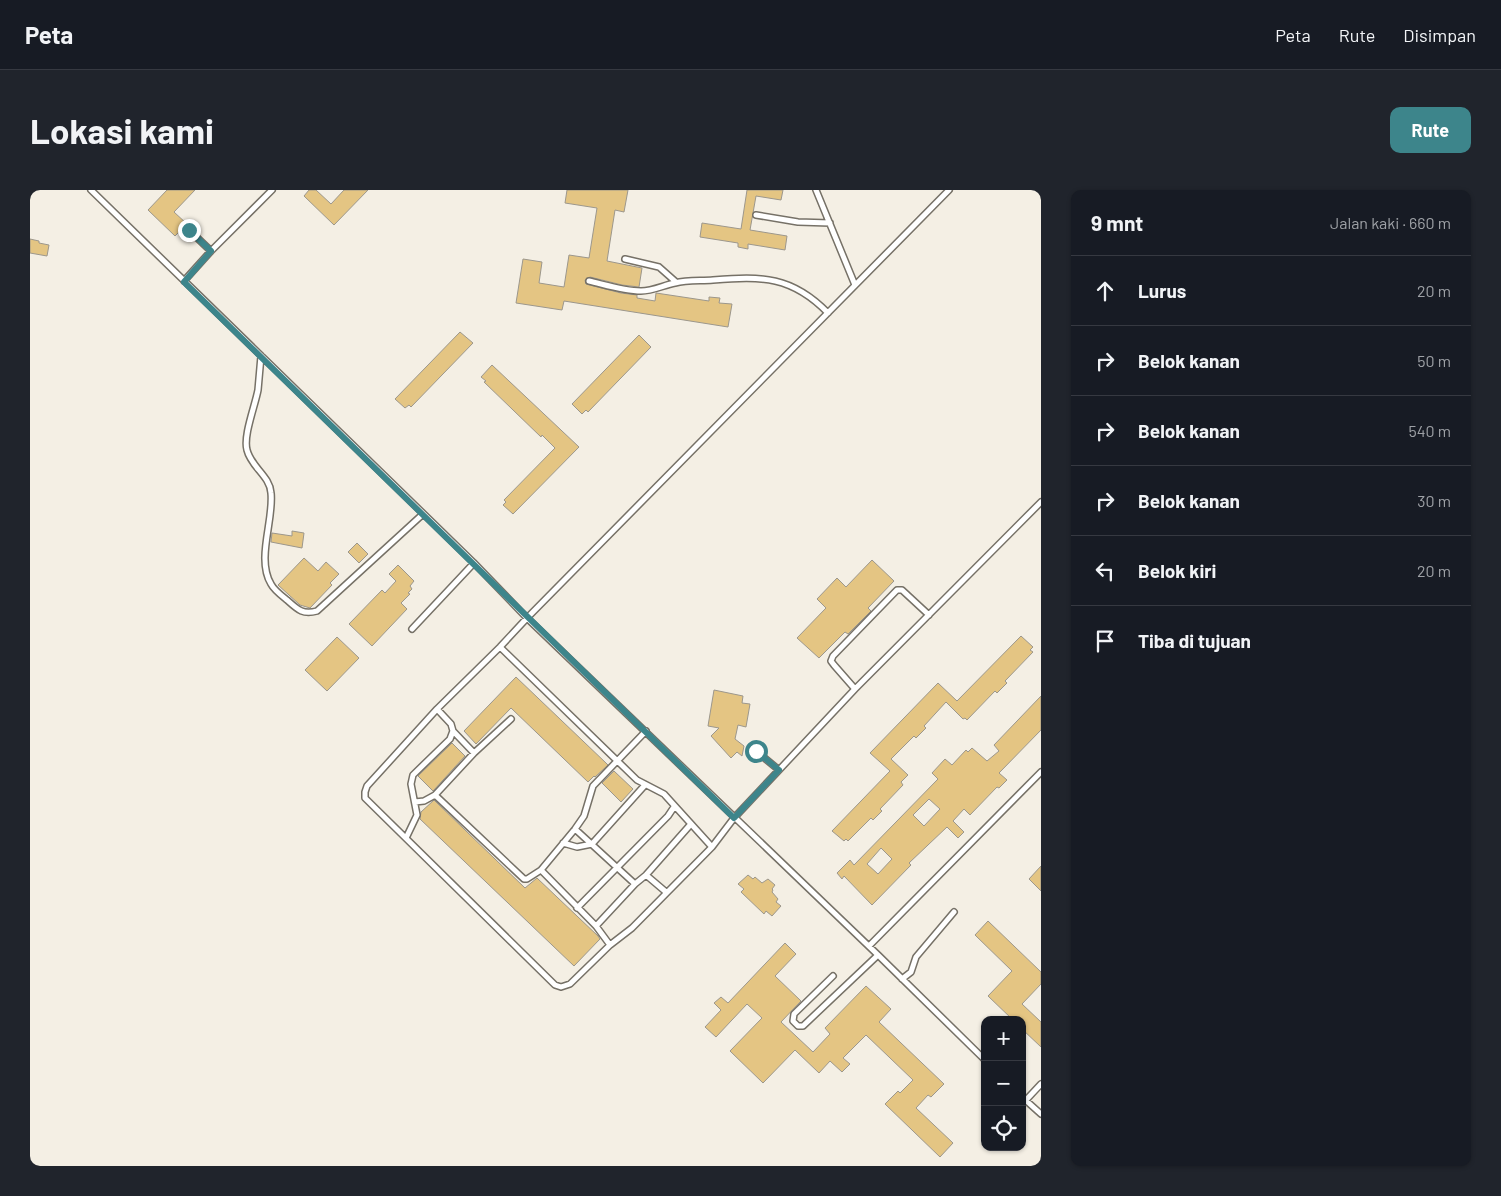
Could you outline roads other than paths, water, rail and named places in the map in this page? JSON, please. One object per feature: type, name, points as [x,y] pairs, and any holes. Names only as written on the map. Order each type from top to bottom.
[{"type":"lane","points":[[92,190],[528,618],[981,1056]]},
{"type":"lane","points":[[184,282],[211,251],[272,190]]},
{"type":"lane","points":[[816,190],[855,285]]},
{"type":"lane","points":[[949,190],[437,709],[367,786],[365,798],[370,805],[556,985],[562,987],[570,984],[610,945],[632,928],[712,846],[734,818],[855,689],[1041,502]]},
{"type":"lane","points":[[756,215],[798,222],[830,223]]},
{"type":"lane","points":[[189,230],[211,251]]},
{"type":"lane","points":[[625,259],[659,267],[676,282]]},
{"type":"lane","points":[[589,282],[643,291],[676,282],[743,278],[768,280],[787,284],[803,291],[816,300],[828,313]]},
{"type":"lane","points":[[260,356],[258,390],[249,424],[247,450],[269,483],[272,492],[266,540],[267,572],[271,585],[298,611],[305,613],[317,611],[423,514]]},
{"type":"lane","points":[[412,629],[474,563]]},
{"type":"lane","points":[[855,689],[831,661],[833,656],[897,590],[902,590],[929,614]]},
{"type":"lane","points":[[500,647],[618,762],[645,785],[664,794],[712,846]]},
{"type":"lane","points":[[437,709],[451,724],[453,731],[474,753]]},
{"type":"lane","points":[[415,802],[435,795],[474,753],[512,719]]},
{"type":"lane","points":[[406,838],[417,815],[411,784],[414,775],[450,739],[453,731]]},
{"type":"lane","points":[[435,795],[524,879],[527,879],[541,870],[575,829],[584,816],[593,786],[646,731]]},
{"type":"lane","points":[[756,751],[779,770]]},
{"type":"lane","points":[[869,946],[1041,772]]},
{"type":"lane","points":[[563,843],[577,847],[592,844],[645,785]]},
{"type":"lane","points":[[577,908],[668,816],[674,807]]},
{"type":"lane","points":[[596,926],[635,884],[646,875],[691,824]]},
{"type":"lane","points":[[575,829],[635,884]]},
{"type":"lane","points":[[541,870],[596,926],[610,945]]},
{"type":"lane","points":[[646,875],[666,892]]},
{"type":"lane","points":[[902,979],[911,972],[916,957],[954,912]]},
{"type":"lane","points":[[833,976],[794,1014],[793,1021],[798,1026],[803,1026],[878,955]]},
{"type":"lane","points":[[1026,1096],[1041,1084]]},
{"type":"lane","points":[[1026,1100],[1041,1114]]}]
